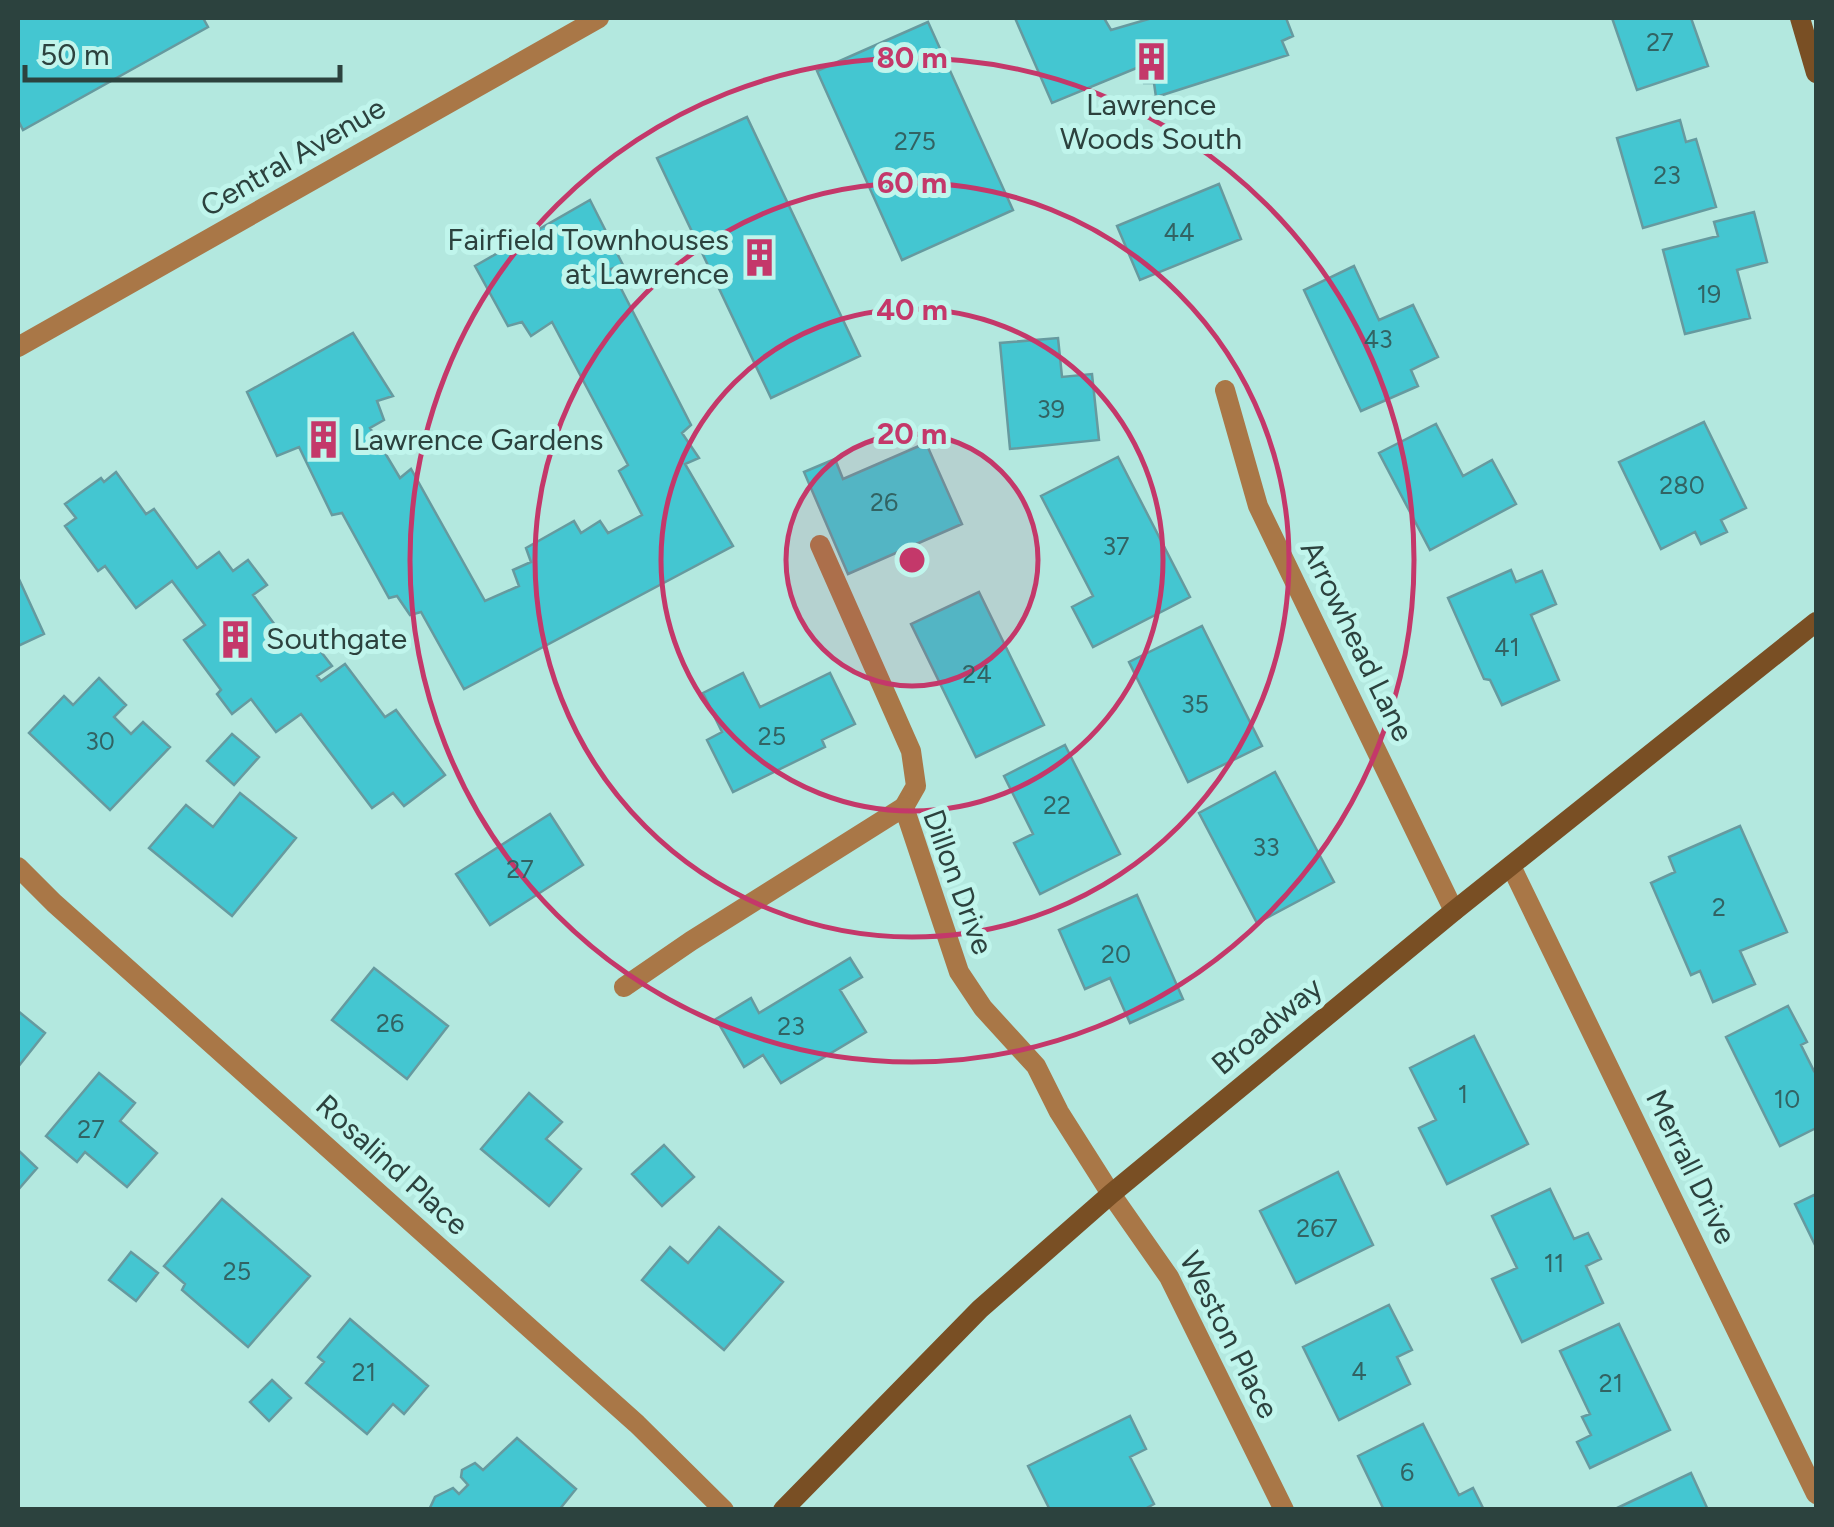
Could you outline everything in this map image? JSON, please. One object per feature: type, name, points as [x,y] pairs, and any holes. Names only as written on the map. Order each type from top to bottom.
[{"type":"main road","points":[[1800,18],[1816,73]]},
{"type":"main road","name":"Broadway","points":[[784,1510],[980,1309],[1111,1194],[1454,911],[1816,622]]},
{"type":"street","name":"Central Avenue","points":[[18,347],[598,18]]},
{"type":"street","name":"Arrowhead Lane","points":[[1225,390],[1258,506],[1454,911]]},
{"type":"street","points":[[820,545],[911,751],[916,786],[904,807]]},
{"type":"street","name":"Dillon Drive","points":[[624,987],[904,807],[959,972],[983,1008],[1036,1066],[1059,1112],[1111,1194]]},
{"type":"street","name":"Merrall Drive","points":[[1511,866],[1816,1494]]},
{"type":"street","name":"Rosalind Place","points":[[18,867],[637,1424],[724,1510]]},
{"type":"street","name":"Weston Place","points":[[1111,1194],[1169,1276],[1284,1510]]},
{"type":"building","points":[[18,18],[203,18],[208,27],[23,130],[18,120]]},
{"type":"building","name":"Lawrence Woods South","points":[[1015,18],[1104,18],[1111,30],[1152,18],[1286,18],[1293,36],[1282,41],[1288,55],[1156,97],[1154,83],[1144,83],[1139,67],[1052,103]]},
{"type":"building","points":[[1612,18],[1691,18],[1708,66],[1637,90]]},
{"type":"building","points":[[928,22],[1013,210],[902,260],[817,71]]},
{"type":"building","name":"Fairfield Townhouses at Lawrence","points":[[747,117],[860,356],[771,398],[657,158]]},
{"type":"building","points":[[1680,120],[1686,142],[1696,139],[1716,207],[1643,228],[1617,138]]},
{"type":"building","points":[[1219,184],[1241,239],[1140,280],[1117,226]]},
{"type":"building","name":"Lawrence Gardens","points":[[590,200],[623,265],[611,269],[691,425],[682,433],[699,458],[685,464],[733,546],[464,689],[421,612],[410,615],[397,596],[389,598],[342,513],[332,515],[299,447],[277,456],[247,392],[353,333],[393,396],[377,401],[384,420],[370,428],[400,478],[411,469],[485,601],[519,586],[513,570],[531,562],[526,548],[574,521],[581,533],[600,521],[608,533],[642,515],[619,471],[628,465],[552,322],[531,336],[522,322],[508,326],[475,266]]},
{"type":"building","points":[[1754,212],[1767,262],[1737,270],[1750,318],[1685,334],[1663,250],[1718,236],[1714,222]]},
{"type":"building","points":[[1354,266],[1379,320],[1413,305],[1438,357],[1411,370],[1418,386],[1361,411],[1304,290]]},
{"type":"building","points":[[1058,338],[1062,377],[1092,374],[1099,440],[1010,449],[1000,343]]},
{"type":"building","points":[[1704,422],[1746,508],[1721,520],[1727,532],[1701,544],[1695,532],[1661,549],[1619,462]]},
{"type":"building","points":[[1436,424],[1463,476],[1492,460],[1516,504],[1430,550],[1379,453]]},
{"type":"building","points":[[926,443],[962,524],[848,574],[804,472],[835,459],[843,479]]},
{"type":"building","points":[[1118,457],[1190,597],[1093,647],[1072,607],[1093,596],[1041,496]]},
{"type":"building","name":"Southgate","points":[[116,472],[146,514],[154,509],[197,568],[219,552],[233,571],[248,560],[267,585],[253,595],[294,651],[311,639],[332,666],[317,676],[321,681],[345,664],[385,717],[396,710],[445,775],[404,806],[393,793],[372,808],[301,714],[276,732],[251,699],[232,714],[217,694],[221,690],[184,640],[205,625],[172,581],[136,608],[105,566],[98,571],[65,526],[76,518],[65,504]]},
{"type":"building","points":[[1511,570],[1516,582],[1542,571],[1556,604],[1531,615],[1559,680],[1502,705],[1490,680],[1484,679],[1448,598]]},
{"type":"building","points":[[18,577],[44,634],[18,646]]},
{"type":"building","points":[[979,592],[1044,725],[976,757],[911,624]]},
{"type":"building","points":[[1202,626],[1262,746],[1188,782],[1129,662]]},
{"type":"building","points":[[743,673],[760,707],[830,673],[855,724],[822,740],[825,747],[733,792],[707,740],[722,732],[703,693]]},
{"type":"building","points":[[99,678],[126,705],[114,717],[131,734],[143,722],[170,747],[110,810],[29,733],[64,696],[73,705]]},
{"type":"building","points":[[232,734],[259,757],[234,785],[207,761]]},
{"type":"building","points":[[1065,745],[1120,854],[1040,894],[1014,843],[1033,834],[1004,776]]},
{"type":"building","points":[[1275,772],[1334,882],[1257,923],[1199,813]]},
{"type":"building","points":[[240,793],[296,838],[232,916],[149,848],[186,805],[213,827]]},
{"type":"building","points":[[550,814],[583,865],[490,925],[456,874]]},
{"type":"building","points":[[1740,826],[1787,932],[1740,951],[1755,984],[1713,1002],[1700,971],[1691,975],[1651,883],[1675,872],[1669,857]]},
{"type":"building","points":[[1137,895],[1183,999],[1130,1023],[1110,978],[1085,989],[1059,930]]},
{"type":"building","points":[[850,958],[862,977],[840,990],[866,1032],[781,1083],[763,1055],[744,1067],[716,1019],[751,998],[759,1013]]},
{"type":"building","points":[[374,968],[448,1026],[407,1079],[332,1020]]},
{"type":"building","points":[[1788,1006],[1807,1042],[1801,1045],[1816,1070],[1816,1128],[1780,1146],[1726,1037]]},
{"type":"building","points":[[18,1011],[45,1033],[18,1067]]},
{"type":"building","points":[[1474,1036],[1528,1144],[1447,1184],[1419,1128],[1436,1120],[1410,1068]]},
{"type":"building","points":[[99,1073],[135,1103],[120,1121],[157,1153],[127,1187],[85,1152],[77,1162],[46,1136]]},
{"type":"building","points":[[529,1093],[562,1122],[546,1139],[581,1169],[549,1206],[481,1149]]},
{"type":"building","points":[[664,1145],[694,1177],[662,1206],[632,1174]]},
{"type":"building","points":[[18,1150],[37,1168],[18,1190]]},
{"type":"building","points":[[1338,1172],[1373,1245],[1296,1283],[1260,1211]]},
{"type":"building","points":[[1550,1189],[1574,1239],[1588,1233],[1601,1259],[1586,1266],[1603,1303],[1522,1342],[1492,1279],[1517,1268],[1492,1216]]},
{"type":"building","points":[[1816,1194],[1816,1247],[1795,1204]]},
{"type":"building","points":[[222,1199],[310,1276],[248,1347],[182,1290],[185,1284],[164,1266]]},
{"type":"building","points":[[719,1227],[783,1282],[724,1350],[642,1280],[670,1247],[688,1263]]},
{"type":"building","points":[[131,1252],[158,1273],[136,1301],[109,1280]]},
{"type":"building","points":[[1389,1305],[1412,1350],[1397,1357],[1410,1384],[1339,1420],[1303,1347]]},
{"type":"building","points":[[350,1319],[428,1386],[404,1414],[393,1404],[367,1434],[306,1383],[324,1362],[318,1357]]},
{"type":"building","points":[[1619,1324],[1670,1430],[1590,1468],[1577,1442],[1591,1435],[1582,1417],[1590,1414],[1560,1351]]},
{"type":"building","points":[[272,1380],[291,1398],[269,1421],[250,1402]]},
{"type":"building","points":[[1130,1416],[1146,1449],[1130,1457],[1154,1504],[1143,1510],[1050,1510],[1028,1466]]},
{"type":"building","points":[[1423,1424],[1459,1495],[1473,1488],[1484,1510],[1384,1510],[1358,1456]]},
{"type":"building","points":[[517,1438],[576,1489],[559,1510],[429,1510],[435,1497],[453,1488],[459,1494],[468,1485],[461,1477],[462,1470],[475,1463],[483,1470]]},
{"type":"building","points":[[1691,1473],[1708,1510],[1613,1510]]},
{"type":"place","name":"Lawrence Woods South","points":[[1151,61]]},
{"type":"place","name":"Fairfield Townhouses at Lawrence","points":[[759,257]]},
{"type":"place","name":"Lawrence Gardens","points":[[323,440]]},
{"type":"place","name":"Southgate","points":[[236,639]]}]
